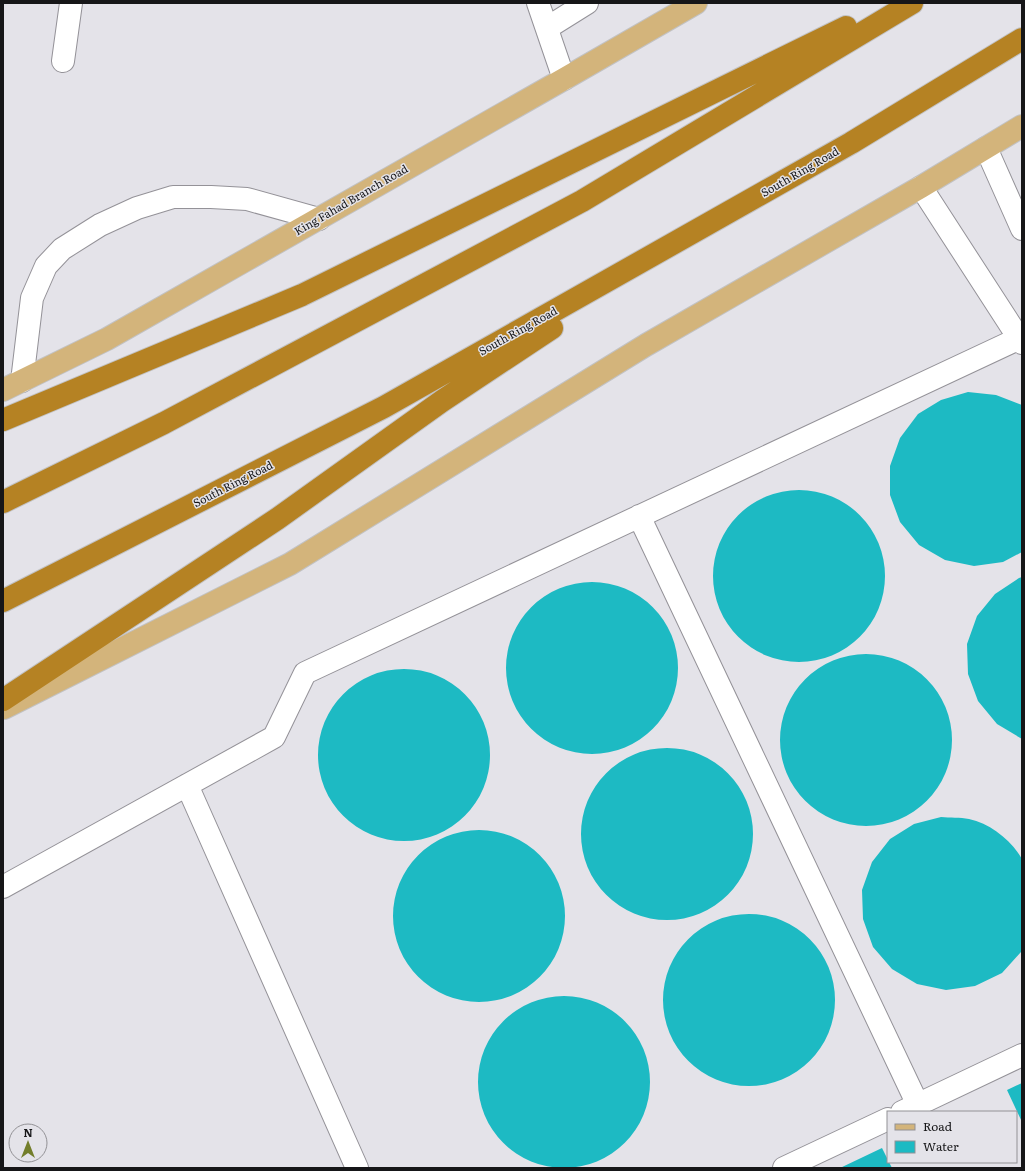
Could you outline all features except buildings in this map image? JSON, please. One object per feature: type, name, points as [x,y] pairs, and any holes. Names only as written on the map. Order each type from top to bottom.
[{"type":"highway","points":[[3,420],[302,295],[896,3]]},
{"type":"highway","points":[[3,502],[164,423],[582,201],[912,3]]},
{"type":"highway","name":"South Ring Road","points":[[3,601],[384,407],[851,143],[1022,40]]},
{"type":"highway","points":[[3,700],[277,520],[442,401],[712,222]]},
{"type":"main road","name":"King Fahad Branch Road","points":[[12,386],[106,339],[696,3]]},
{"type":"main road","points":[[3,709],[290,564],[646,345],[922,187],[1022,126]]},
{"type":"street","points":[[63,61],[71,3]]},
{"type":"street","points":[[538,3],[564,79]]},
{"type":"street","points":[[547,28],[587,3]]},
{"type":"street","points":[[986,148],[1022,229]]},
{"type":"street","points":[[3,887],[274,737],[305,673],[638,516],[1021,339],[922,187]]},
{"type":"street","points":[[12,386],[32,298],[46,266],[62,249],[100,225],[137,208],[173,197],[246,199],[319,219]]},
{"type":"street","points":[[638,516],[910,1108],[1022,1055]]},
{"type":"street","points":[[187,785],[357,1168]]},
{"type":"street","points":[[784,1168],[887,1119]]},
{"type":"water","points":[[968,392],[996,395],[1022,405],[1022,552],[1003,562],[974,566],[945,560],[919,545],[900,522],[890,495],[890,466],[900,438],[918,414],[941,400]]},
{"type":"water","points":[[791,490],[807,490],[824,493],[840,500],[854,509],[866,521],[875,535],[882,551],[885,576],[884,593],[879,609],[866,631],[854,643],[840,652],[824,659],[807,662],[791,662],[774,659],[758,652],[744,643],[732,631],[723,617],[716,601],[713,584],[713,568],[716,551],[723,535],[732,521],[744,509],[758,500],[774,493]]},
{"type":"water","points":[[1022,577],[1022,739],[997,724],[978,701],[968,674],[967,644],[977,616],[995,594]]},
{"type":"water","points":[[600,582],[609,583],[633,592],[647,601],[659,613],[672,635],[677,651],[677,685],[672,701],[659,723],[647,735],[625,748],[609,753],[584,754],[575,753],[551,744],[537,735],[525,723],[512,701],[507,685],[506,660],[507,651],[516,627],[525,613],[537,601],[559,588],[575,583]]},
{"type":"water","points":[[874,654],[883,655],[907,664],[921,673],[933,685],[946,707],[951,723],[951,757],[946,773],[933,795],[921,807],[899,820],[883,825],[858,826],[849,825],[825,816],[811,807],[799,795],[786,773],[781,757],[780,732],[781,723],[790,699],[799,685],[811,673],[833,660],[849,655]]},
{"type":"water","points":[[396,669],[412,669],[429,672],[445,679],[459,688],[471,700],[480,714],[487,730],[490,755],[489,772],[484,788],[471,810],[459,822],[445,831],[429,838],[412,841],[396,841],[379,838],[363,831],[349,822],[337,810],[328,796],[321,780],[318,763],[318,747],[321,730],[328,714],[337,700],[349,688],[363,679],[379,672]]},
{"type":"water","points":[[659,748],[675,748],[692,751],[708,758],[722,767],[734,779],[743,793],[750,809],[753,834],[752,851],[747,867],[734,889],[722,901],[708,910],[692,917],[675,920],[659,920],[642,917],[626,910],[612,901],[600,889],[591,875],[584,859],[581,842],[581,826],[584,809],[591,793],[600,779],[612,767],[626,758],[642,751]]},
{"type":"water","points":[[941,817],[966,818],[977,821],[993,829],[1012,845],[1022,859],[1021,952],[1002,973],[975,986],[946,990],[917,984],[892,969],[873,947],[863,919],[862,890],[872,862],[890,839],[914,824]]},
{"type":"water","points":[[487,830],[496,831],[520,840],[534,849],[546,861],[559,883],[564,899],[564,933],[559,949],[546,971],[534,983],[512,996],[496,1001],[471,1002],[462,1001],[438,992],[424,983],[412,971],[399,949],[394,933],[393,908],[394,899],[403,875],[412,861],[424,849],[446,836],[462,831]]},
{"type":"water","points":[[741,914],[757,914],[774,917],[790,924],[804,933],[816,945],[825,959],[832,975],[835,1000],[834,1017],[829,1033],[816,1055],[804,1067],[790,1076],[774,1083],[757,1086],[741,1086],[724,1083],[708,1076],[694,1067],[682,1055],[673,1041],[666,1025],[663,1008],[663,992],[666,975],[673,959],[682,945],[694,933],[708,924],[724,917]]},
{"type":"water","points":[[572,996],[581,997],[605,1006],[619,1015],[631,1027],[644,1049],[649,1065],[649,1099],[644,1115],[631,1137],[619,1149],[597,1162],[581,1167],[556,1168],[547,1167],[523,1158],[509,1149],[497,1137],[484,1115],[479,1099],[478,1074],[479,1065],[488,1041],[497,1027],[509,1015],[531,1002],[547,997]]},
{"type":"water","points":[[1022,1083],[1022,1122],[1017,1111],[1007,1090]]},
{"type":"water","points":[[882,1148],[887,1158],[887,1163],[890,1163],[892,1168],[840,1168]]}]
